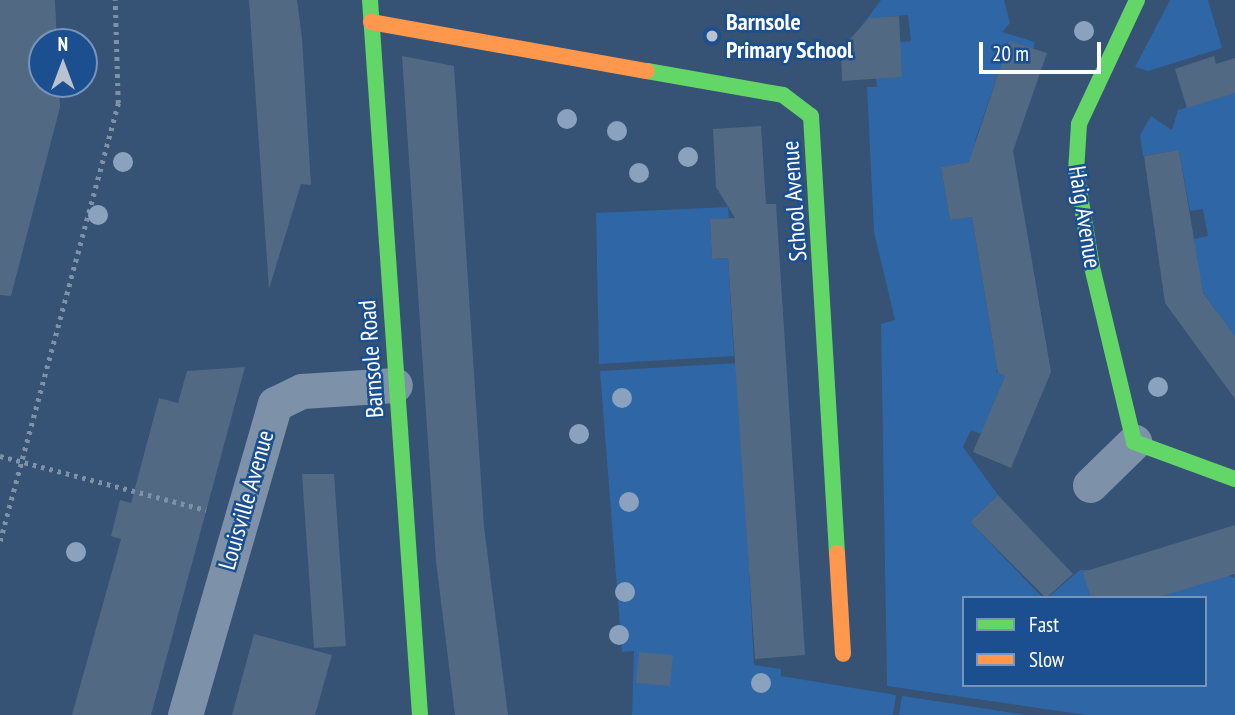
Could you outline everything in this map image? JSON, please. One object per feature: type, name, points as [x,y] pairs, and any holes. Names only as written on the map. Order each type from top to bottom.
[{"type":"street","name":"Barnsole Road","points":[[370,0],[420,715]]},
{"type":"street","name":"Haig Avenue","points":[[1135,442],[1110,354],[1075,158],[1086,103],[1137,0]]},
{"type":"street","name":"School Avenue","points":[[371,22],[666,70],[783,94],[806,109],[813,133],[843,654]]},
{"type":"street","name":"Louisville Avenue","points":[[186,715],[275,404],[302,391],[396,385]]},
{"type":"street","points":[[1090,485],[1135,442],[1235,479]]},
{"type":"path","points":[[0,541],[118,103],[115,0]]},
{"type":"path","points":[[0,456],[241,519]]},
{"type":"shaded area","points":[[881,0],[1004,0],[1010,23],[1002,32],[1035,42],[1032,56],[1007,48],[975,141],[1012,154],[941,167],[950,220],[972,217],[993,344],[1044,336],[1004,352],[996,372],[1005,376],[981,434],[971,430],[963,447],[998,495],[970,522],[1041,596],[962,596],[962,687],[1207,687],[1207,596],[1162,596],[1223,574],[1235,578],[1235,715],[1086,715],[887,686],[881,324],[895,320],[874,232],[867,87],[877,87],[873,45],[911,41],[908,15],[874,18],[875,29],[857,32]]},
{"type":"shaded area","points":[[1170,0],[1208,0],[1222,48],[1148,71],[1135,67]]},
{"type":"shaded area","points":[[1235,93],[1235,337],[1197,284],[1194,239],[1208,236],[1203,209],[1190,211],[1179,150],[1143,156],[1140,135],[1151,116],[1172,130],[1178,110]]},
{"type":"shaded area","points":[[728,207],[729,218],[710,220],[712,259],[728,258],[734,356],[599,364],[596,213]]},
{"type":"shaded area","points":[[738,363],[754,665],[781,669],[781,676],[896,695],[893,715],[632,715],[634,651],[622,652],[600,371]]},
{"type":"shaded area","points":[[1080,570],[1089,570],[1091,596],[1049,596]]},
{"type":"shaded area","points":[[902,696],[975,707],[1026,715],[899,715]]},
{"type":"building","points":[[0,0],[55,0],[56,28],[28,28],[28,98],[60,98],[60,107],[11,296],[0,295]]},
{"type":"building","points":[[249,0],[297,0],[302,38],[311,185],[301,184],[269,289]]},
{"type":"building","points":[[899,16],[902,77],[842,81],[841,49],[869,18]]},
{"type":"building","points":[[1009,41],[1047,53],[1013,151],[1051,372],[1011,468],[973,452],[1005,376],[998,373],[972,217],[950,220],[941,167],[969,162]]},
{"type":"building","points":[[402,56],[454,66],[484,527],[508,715],[455,715],[436,561]]},
{"type":"building","points":[[1214,56],[1216,64],[1235,58],[1235,93],[1187,108],[1175,69]]},
{"type":"building","points":[[761,126],[766,204],[776,204],[805,655],[755,659],[728,258],[712,259],[710,219],[735,218],[716,187],[713,129]]},
{"type":"building","points":[[1179,150],[1203,293],[1235,336],[1235,399],[1165,303],[1144,156]]},
{"type":"building","points":[[245,367],[151,715],[72,715],[121,539],[111,536],[120,500],[131,503],[159,398],[178,403],[187,371]]},
{"type":"building","points":[[302,474],[334,474],[346,646],[314,648]]},
{"type":"building","points":[[998,495],[1073,574],[1048,596],[1044,596],[970,522]]},
{"type":"building","points":[[1235,525],[1235,574],[1163,596],[1090,596],[1083,572]]},
{"type":"building","points":[[254,634],[332,655],[315,715],[232,715]]},
{"type":"building","points":[[639,652],[673,655],[670,686],[636,683]]},
{"type":"traffic: fast","points":[[370,0],[420,715]]},
{"type":"traffic: fast","points":[[1137,0],[1079,124],[1076,172],[1092,267],[1134,442],[1235,479]]},
{"type":"traffic: fast","points":[[647,71],[783,95],[811,116],[837,553]]},
{"type":"traffic: slow","points":[[371,22],[647,71]]},
{"type":"traffic: slow","points":[[837,553],[843,654]]},
{"type":"place","name":"Barnsole Primary School","points":[[712,36]]}]
